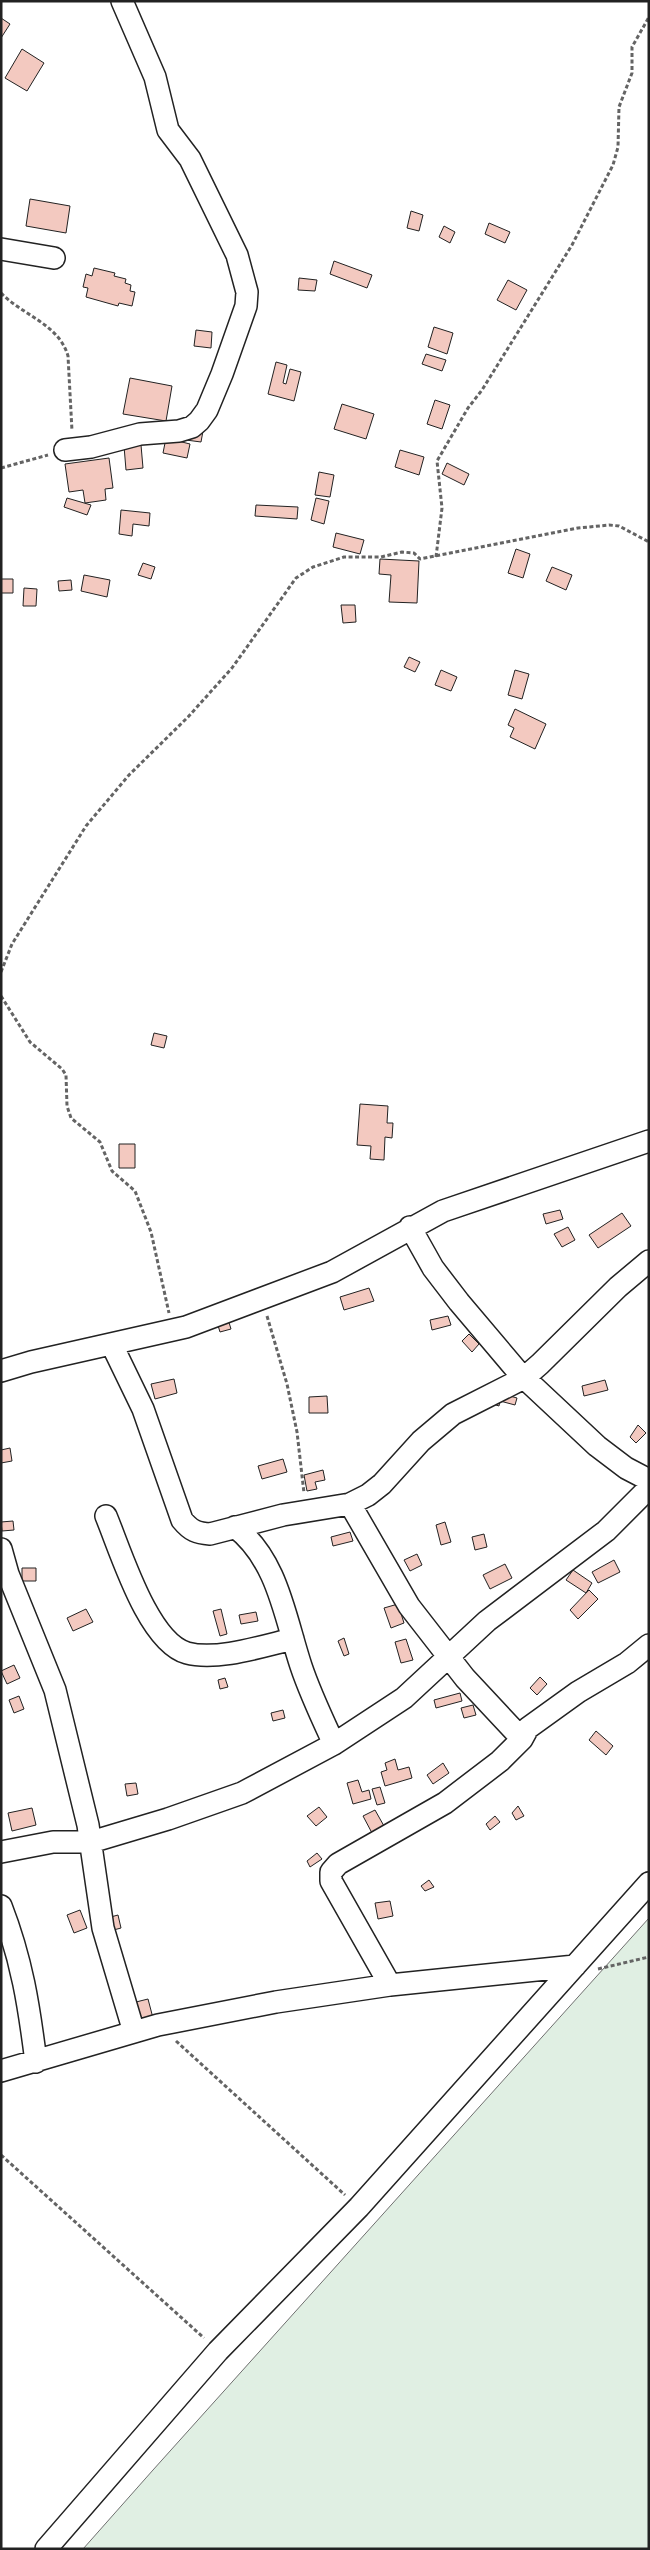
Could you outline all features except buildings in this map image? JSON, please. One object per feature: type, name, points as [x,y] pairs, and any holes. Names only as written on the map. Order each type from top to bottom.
[{"type":"street","points":[[65,450],[91,447],[140,434],[179,431],[192,427],[207,410],[246,306],[246,292],[237,255],[190,159],[168,130],[155,77],[122,1]]},
{"type":"street","points":[[1,249],[54,258]]},
{"type":"street","points":[[1,1371],[31,1362],[176,1329],[262,1300],[332,1272],[410,1228],[476,1199],[570,1170],[649,1141]]},
{"type":"street","points":[[410,1228],[434,1268],[459,1302],[524,1378],[597,1446],[626,1468],[649,1480]]},
{"type":"street","points":[[112,1345],[143,1409],[182,1520],[189,1529],[198,1534],[210,1534],[306,1511],[350,1504],[368,1495],[382,1484],[421,1441],[453,1414],[524,1378],[567,1339],[618,1287],[649,1261]]},
{"type":"street","points":[[1,1852],[53,1842],[91,1842],[168,1820],[242,1794],[334,1744],[404,1698],[487,1621],[606,1531],[649,1488]]},
{"type":"street","points":[[350,1504],[409,1606],[449,1658],[483,1698],[522,1739]]},
{"type":"street","points":[[106,1516],[143,1604],[157,1630],[174,1648],[189,1653],[211,1654],[234,1652],[292,1639]]},
{"type":"street","points":[[235,1527],[255,1545],[270,1570],[314,1703],[334,1744]]},
{"type":"street","points":[[1,1549],[8,1574],[55,1690],[91,1842],[104,1928],[134,2032]]},
{"type":"street","points":[[390,1985],[331,1881],[332,1872],[338,1864],[446,1803],[500,1761],[522,1739],[528,1728],[578,1692],[627,1663],[649,1645]]},
{"type":"street","points":[[46,2549],[218,2350],[359,2208],[649,1884]]},
{"type":"street","points":[[1,1906],[16,1943],[28,1996],[36,2062]]},
{"type":"street","points":[[1,2072],[158,2024],[276,2002],[390,1985],[571,1972]]},
{"type":"path","points":[[436,557],[442,508],[437,461],[468,408],[482,390],[572,245],[613,165],[618,147],[619,107],[632,73],[632,47],[649,17]]},
{"type":"path","points":[[1,293],[56,333],[66,347],[72,429],[65,450],[1,468]]},
{"type":"path","points":[[1,972],[12,944],[86,826],[124,782],[188,717],[232,668],[296,578],[313,567],[344,557],[381,557],[402,552],[414,553],[420,559],[578,528],[609,525],[620,526],[649,542]]},
{"type":"path","points":[[1,996],[30,1042],[62,1069],[66,1075],[66,1106],[71,1118],[100,1142],[112,1171],[135,1191],[151,1232],[166,1307],[176,1329]]},
{"type":"path","points":[[262,1300],[287,1384],[297,1432],[306,1511]]},
{"type":"path","points":[[571,1972],[649,1957]]},
{"type":"path","points":[[158,2024],[359,2208]]},
{"type":"path","points":[[1,2154],[218,2350]]},
{"type":"green space","points":[[649,1918],[649,2549],[83,2549],[153,2470]]}]
